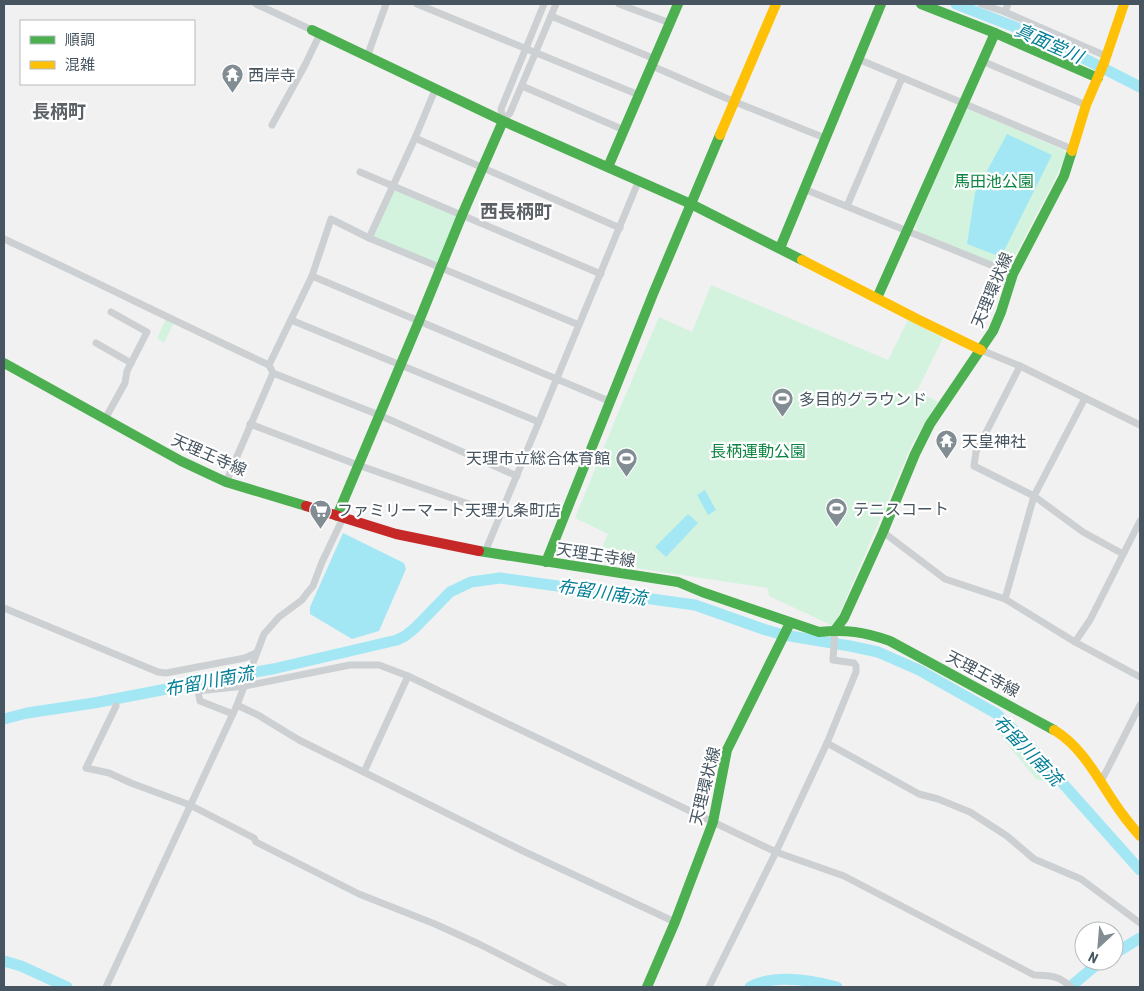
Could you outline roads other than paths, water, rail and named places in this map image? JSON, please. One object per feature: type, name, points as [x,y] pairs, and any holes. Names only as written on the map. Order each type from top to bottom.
[{"type":"street","points":[[256,4],[435,90],[691,204],[981,350],[1020,366],[1140,424]]},
{"type":"street","points":[[367,57],[386,4]]},
{"type":"street","points":[[417,4],[639,95]]},
{"type":"street","points":[[503,121],[501,109],[544,4]]},
{"type":"street","points":[[106,987],[237,706],[264,634],[279,617],[302,600],[312,586],[340,517],[358,465],[462,215],[503,121],[510,113],[556,4]]},
{"type":"street","points":[[619,4],[670,23]]},
{"type":"street","points":[[608,167],[678,4]]},
{"type":"street","points":[[546,562],[609,401],[776,4]]},
{"type":"street","points":[[780,248],[881,4]]},
{"type":"street","points":[[921,4],[1099,76]]},
{"type":"street","points":[[982,4],[1004,12],[1105,59]]},
{"type":"street","points":[[1004,12],[1008,4]]},
{"type":"street","name":"天理環状線","points":[[835,633],[844,618],[883,532],[915,454],[930,424],[993,331],[1013,274],[1064,176],[1086,105],[1099,76],[1124,4]]},
{"type":"street","points":[[551,16],[736,102],[825,138]]},
{"type":"street","points":[[272,125],[305,65],[316,32]]},
{"type":"street","points":[[876,298],[995,33]]},
{"type":"street","points":[[858,59],[1072,149]]},
{"type":"street","points":[[982,62],[1086,105]]},
{"type":"street","points":[[848,206],[902,78]]},
{"type":"street","points":[[522,86],[624,130]]},
{"type":"street","points":[[369,238],[435,90]]},
{"type":"street","points":[[414,138],[620,228]]},
{"type":"street","points":[[360,172],[601,274]]},
{"type":"street","points":[[485,552],[639,180]]},
{"type":"street","points":[[804,189],[1013,274]]},
{"type":"street","points":[[269,365],[312,276],[331,219],[369,238],[579,325]]},
{"type":"street","points":[[4,239],[269,365],[273,373],[379,416],[517,476]]},
{"type":"street","points":[[312,276],[609,401]]},
{"type":"street","points":[[105,419],[125,383],[127,371],[147,332],[111,312]]},
{"type":"street","points":[[292,320],[539,422]]},
{"type":"street","points":[[96,342],[131,363]]},
{"type":"street","name":"天理王寺線","points":[[4,363],[181,461],[226,482],[396,534],[485,552],[678,582],[789,625],[819,632],[870,634],[890,641],[1064,736],[1079,751],[1122,814],[1140,836]]},
{"type":"street","points":[[1020,366],[976,452],[974,466],[1034,496],[1083,532],[1123,554]]},
{"type":"street","points":[[226,482],[273,373]]},
{"type":"street","points":[[1005,599],[1034,496],[1084,398]]},
{"type":"street","points":[[250,424],[358,465],[500,515]]},
{"type":"street","points":[[1075,642],[1090,620],[1140,521]]},
{"type":"street","points":[[883,532],[945,579],[1005,599],[1075,642],[1140,677]]},
{"type":"street","points":[[4,608],[158,672],[166,673],[197,668],[255,656]]},
{"type":"street","name":"天理環状線","points":[[647,987],[675,922],[713,822],[727,750],[789,625]]},
{"type":"street","points":[[709,987],[776,852],[827,743],[857,669],[854,663],[834,660],[835,633]]},
{"type":"street","points":[[233,714],[200,701],[198,691],[350,665],[379,665],[408,676],[776,852],[844,876],[1034,975],[1053,976],[1063,979],[1071,987]]},
{"type":"street","points":[[364,772],[408,676]]},
{"type":"street","points":[[1101,781],[1140,705]]},
{"type":"street","points":[[116,706],[86,768],[110,773],[190,805],[254,838],[256,842],[359,894],[435,924],[564,987]]},
{"type":"street","points":[[237,706],[258,715],[299,740],[523,851],[675,922]]},
{"type":"street","points":[[827,743],[919,794],[970,812],[1007,836],[1034,859],[1081,879],[1140,923]]},
{"type":"water","points":[[1007,134],[1052,155],[1001,257],[967,244],[975,193]]},
{"type":"water","points":[[705,490],[716,510],[708,515],[697,495]]},
{"type":"water","points":[[688,514],[698,523],[666,557],[655,547]]},
{"type":"water","points":[[343,533],[404,563],[406,569],[379,631],[352,639],[310,614],[310,607]]},
{"type":"waterway","name":"真面堂川","points":[[956,4],[1046,39],[1140,87]]},
{"type":"waterway","name":"布留川南流","points":[[4,719],[27,713],[94,703],[273,669],[397,640],[415,628],[450,592],[471,582],[500,578],[695,605],[784,635],[878,652],[919,670],[997,714],[1025,741],[1140,870]]},
{"type":"waterway","points":[[1124,948],[1140,938]]},
{"type":"waterway","points":[[4,961],[21,966],[67,987]]},
{"type":"waterway","points":[[1070,987],[1089,971]]},
{"type":"waterway","points":[[750,987],[781,979],[804,980],[837,987]]},
{"type":"place","name":"西岸寺","points":[[232,94]]},
{"type":"place","name":"多目的グラウンド","points":[[783,418]]},
{"type":"place","name":"天皇神社","points":[[946,460]]},
{"type":"place","name":"天理市立総合体育館","points":[[626,477]]},
{"type":"place","name":"テニスコート","points":[[837,528]]},
{"type":"place","name":"ファミリーマート天理九条町店","points":[[321,529]]},
{"type":"district","name":"長柄町","points":[[59,111]]},
{"type":"district","name":"西長柄町","points":[[516,211]]},
{"type":"park label","name":"馬田池公園","points":[[994,181]]},
{"type":"park label","name":"長柄運動公園","points":[[758,451]]}]
